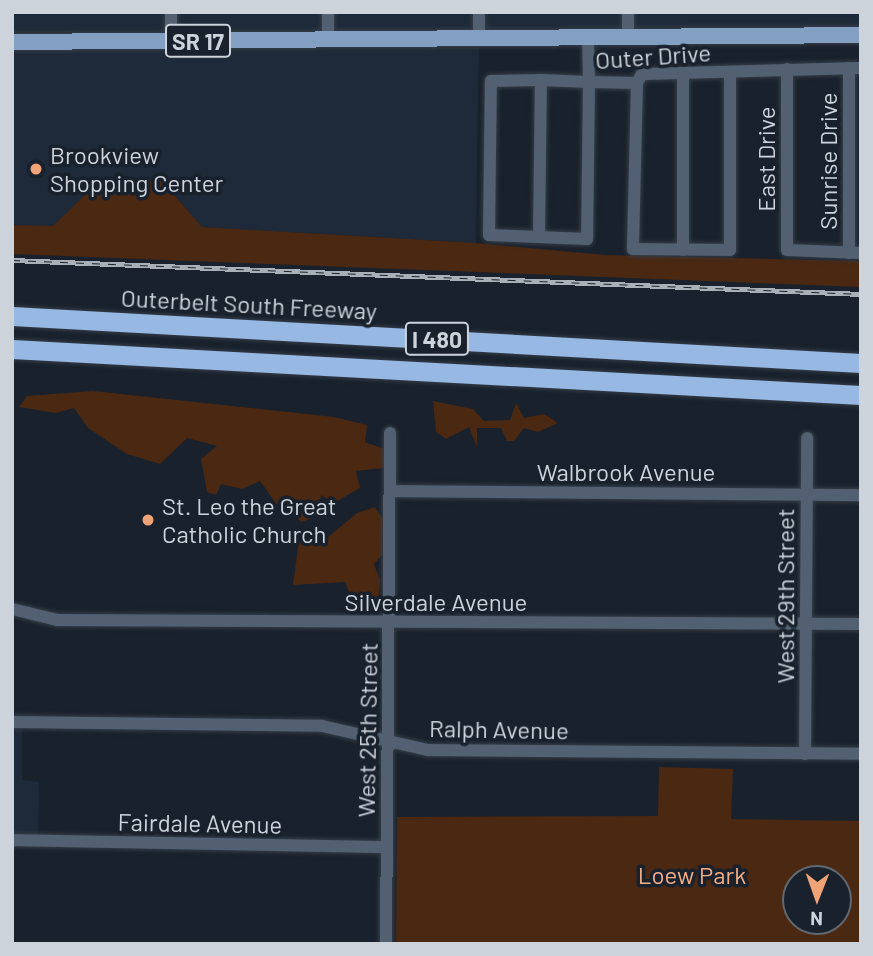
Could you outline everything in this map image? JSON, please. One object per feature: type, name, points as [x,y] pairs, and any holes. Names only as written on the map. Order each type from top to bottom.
[{"type":"highway","name":"Outerbelt South Freeway","points":[[12,316],[861,363]]},
{"type":"highway","name":"I 480","points":[[12,349],[861,395]]},
{"type":"highway","points":[[705,355],[861,351]]},
{"type":"highway","points":[[695,387],[768,402],[861,407]]},
{"type":"main road","name":"SR 17","points":[[12,42],[328,40],[479,35],[861,35]]},
{"type":"street","points":[[171,42],[172,12]]},
{"type":"street","points":[[328,12],[328,40]]},
{"type":"street","points":[[479,12],[479,35]]},
{"type":"street","points":[[628,12],[628,36]]},
{"type":"street","points":[[541,80],[539,237],[587,239],[588,36]]},
{"type":"street","name":"Outer Drive","points":[[539,237],[489,235],[491,81],[637,83],[642,74],[855,68]]},
{"type":"street","name":"Sunrise Drive","points":[[855,68],[855,253]]},
{"type":"street","name":"East Drive","points":[[787,69],[787,250],[855,253]]},
{"type":"street","points":[[637,83],[633,248],[730,250],[730,72]]},
{"type":"street","points":[[683,74],[683,250]]},
{"type":"street","name":"West 25th Street","points":[[386,944],[390,433]]},
{"type":"street","name":"West 29th Street","points":[[805,754],[807,438]]},
{"type":"street","name":"Walbrook Avenue","points":[[390,491],[861,495]]},
{"type":"street","name":"Silverdale Avenue","points":[[12,610],[57,620],[861,624]]},
{"type":"street","name":"Ralph Avenue","points":[[12,722],[322,726],[428,750],[861,754]]},
{"type":"street","name":"Fairdale Avenue","points":[[12,840],[386,847]]},
{"type":"shaded area","points":[[12,12],[861,12],[861,35],[479,35],[476,243],[202,227],[162,181],[99,182],[53,226],[12,227]]},
{"type":"shaded area","points":[[12,722],[22,722],[22,780],[39,782],[38,841],[12,840]]},
{"type":"green space","points":[[162,181],[202,227],[476,243],[605,255],[861,261],[861,287],[12,254],[12,225],[53,226],[98,182]]},
{"type":"green space","points":[[93,391],[334,417],[367,425],[365,442],[384,449],[384,468],[356,471],[360,488],[332,504],[322,495],[310,519],[302,522],[277,505],[260,481],[242,489],[221,484],[216,495],[207,492],[201,459],[217,446],[187,438],[160,464],[127,454],[88,428],[74,408],[56,413],[19,407],[27,396]]},
{"type":"green space","points":[[433,401],[473,409],[484,421],[510,420],[516,403],[524,418],[544,414],[558,423],[538,432],[524,428],[514,441],[507,441],[501,428],[477,428],[477,447],[469,427],[446,439],[436,432]]},
{"type":"green space","points":[[375,507],[383,519],[382,555],[374,564],[380,580],[378,603],[350,594],[345,582],[293,585],[300,533],[316,529],[322,542],[357,513]]},
{"type":"green space","name":"Loew Park","points":[[659,767],[733,769],[731,819],[861,821],[861,944],[396,944],[397,817],[658,816]]},
{"type":"railway","points":[[12,260],[861,294]]},
{"type":"place","name":"Brookview Shopping Center","points":[[36,169]]},
{"type":"place","name":"St. Leo the Great Catholic Church","points":[[148,520]]}]
